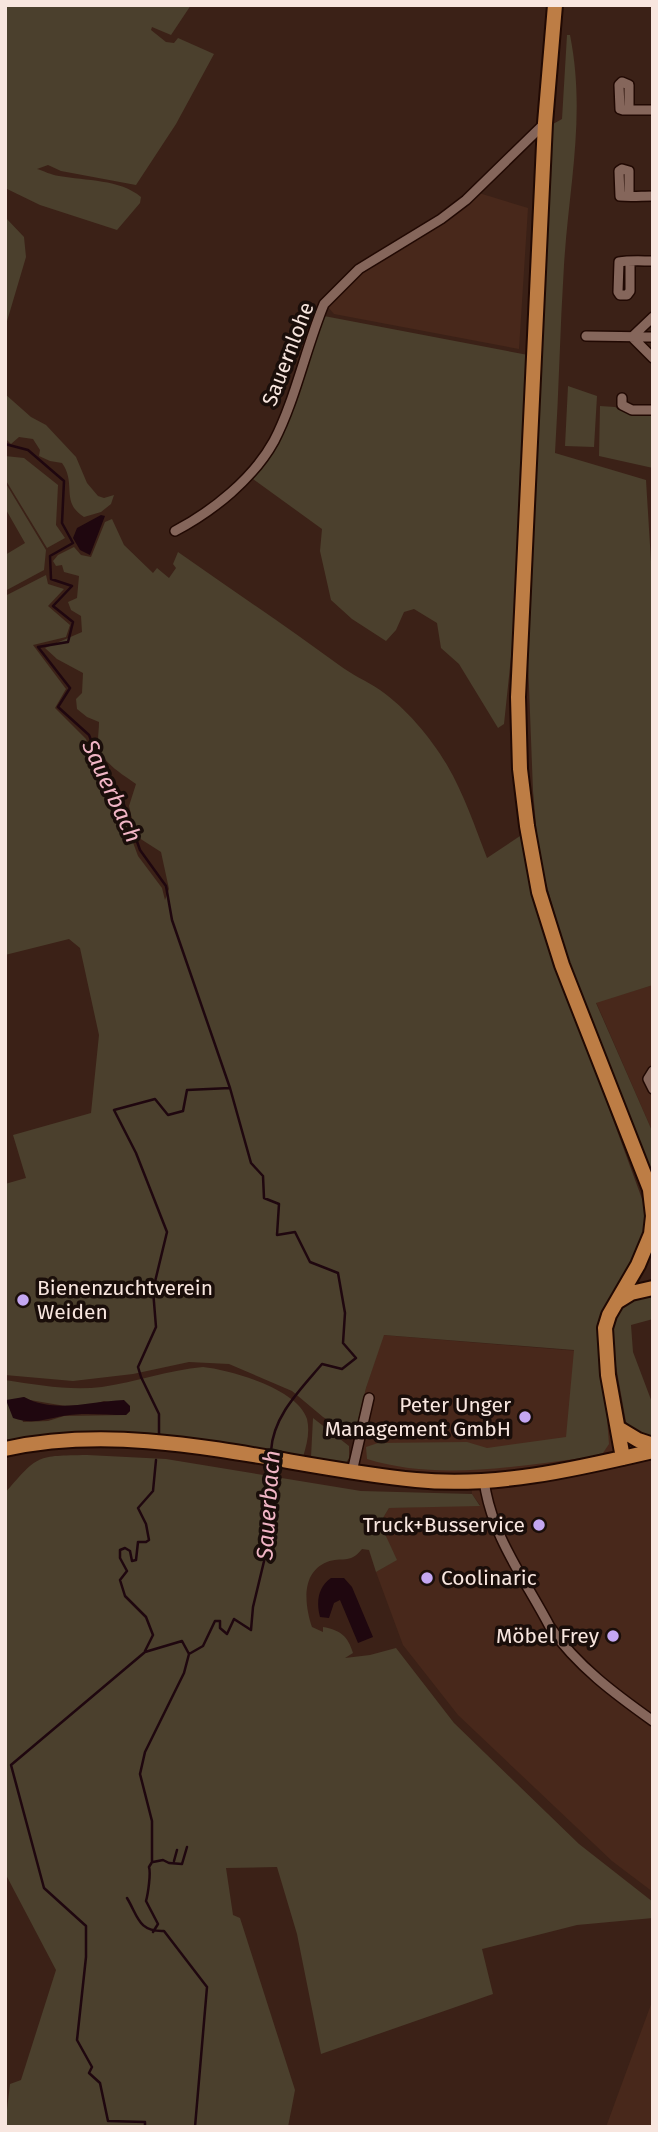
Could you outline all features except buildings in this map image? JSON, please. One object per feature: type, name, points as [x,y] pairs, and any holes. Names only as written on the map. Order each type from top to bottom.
[{"type":"main road","points":[[555,5],[545,122],[518,696],[520,769],[539,891],[562,965],[651,1193],[651,1234],[605,1328],[604,1340],[623,1458]]},
{"type":"main road","points":[[617,1302],[631,1293],[653,1288]]},
{"type":"main road","points":[[618,1428],[653,1445]]},
{"type":"main road","points":[[5,1449],[54,1441],[94,1439],[176,1444],[418,1480],[484,1480],[541,1475],[653,1451]]},
{"type":"street","points":[[629,110],[653,110]]},
{"type":"street","name":"Sauernlohe","points":[[175,531],[201,517],[246,478],[274,441],[324,304],[359,269],[441,219],[466,200],[545,122]]},
{"type":"street","points":[[629,196],[653,196]]},
{"type":"street","points":[[630,261],[653,261]]},
{"type":"street","points":[[632,337],[653,317]]},
{"type":"street","points":[[586,336],[653,337]]},
{"type":"street","points":[[632,337],[653,358]]},
{"type":"street","points":[[622,398],[622,405],[627,408],[653,410]]},
{"type":"street","points":[[653,1071],[648,1079],[653,1088]]},
{"type":"street","points":[[352,1472],[369,1398]]},
{"type":"street","points":[[484,1480],[487,1502],[497,1533],[558,1640],[601,1683],[653,1721]]},
{"type":"shaded area","points":[[5,5],[191,5],[171,35],[152,27],[151,30],[166,42],[174,43],[178,38],[214,54],[176,124],[136,185],[61,171],[48,165],[37,169],[56,175],[113,184],[141,197],[140,203],[117,230],[40,205],[5,188]]},
{"type":"shaded area","points":[[567,35],[570,35],[577,93],[575,150],[564,265],[555,453],[646,480],[653,594],[653,985],[596,1003],[653,1133],[653,1173],[582,1007],[539,859],[533,791],[528,661],[553,124],[562,119]]},
{"type":"shaded area","points":[[479,193],[528,208],[519,349],[334,314],[326,305],[361,270]]},
{"type":"shaded area","points":[[5,217],[24,237],[26,257],[5,328]]},
{"type":"shaded area","points":[[324,316],[528,355],[513,638],[504,724],[498,728],[459,664],[441,648],[437,623],[414,609],[404,612],[396,630],[386,641],[352,619],[331,600],[320,551],[322,529],[253,479],[275,449],[287,422]]},
{"type":"shaded area","points":[[568,386],[597,396],[594,447],[565,446]]},
{"type":"shaded area","points":[[5,394],[31,417],[46,425],[76,457],[87,483],[98,496],[104,498],[114,495],[111,504],[101,512],[84,517],[70,499],[68,478],[62,463],[39,456],[40,450],[33,439],[19,437],[11,444],[5,438]]},
{"type":"shaded area","points":[[600,406],[653,413],[653,468],[599,456]]},
{"type":"shaded area","points":[[5,456],[24,458],[58,485],[56,525],[65,538],[47,548],[5,479]]},
{"type":"shaded area","points":[[5,482],[46,550],[44,570],[5,591],[5,555],[25,543],[5,508]]},
{"type":"shaded area","points":[[101,515],[105,516],[90,555],[80,550],[73,538],[77,528]]},
{"type":"shaded area","points":[[112,519],[124,545],[153,573],[157,568],[169,578],[176,568],[173,564],[178,552],[344,669],[380,690],[399,706],[426,734],[447,765],[464,799],[487,858],[520,836],[559,972],[649,1218],[634,1261],[602,1313],[602,1353],[609,1444],[603,1453],[545,1463],[456,1470],[411,1468],[367,1459],[366,1447],[378,1443],[467,1442],[487,1448],[566,1437],[574,1350],[384,1335],[366,1388],[355,1433],[352,1435],[323,1417],[292,1391],[229,1364],[189,1362],[133,1374],[73,1381],[5,1375],[5,1184],[26,1178],[13,1135],[91,1113],[99,1035],[80,948],[69,939],[5,955],[5,596],[46,575],[48,584],[64,589],[48,606],[70,625],[66,637],[33,645],[66,689],[55,708],[86,739],[101,776],[119,805],[138,856],[162,888],[165,900],[169,889],[161,852],[136,836],[129,806],[136,784],[111,766],[102,754],[98,740],[99,722],[77,709],[76,699],[82,693],[83,673],[57,659],[45,648],[82,632],[81,616],[71,610],[68,602],[77,598],[79,576],[64,572],[62,565],[56,566],[53,561],[58,555],[74,547],[81,555],[91,557],[105,522]]},
{"type":"shaded area","points":[[653,985],[653,1133],[596,1002]]},
{"type":"shaded area","points":[[647,1295],[653,1296],[653,1319],[631,1325],[633,1352],[653,1405],[653,1437],[635,1431],[626,1422],[611,1338],[613,1319],[624,1304]]},
{"type":"shaded area","points":[[383,1335],[602,1353],[611,1438],[620,1466],[653,1459],[653,1892],[612,1861],[458,1715],[403,1645],[376,1572],[396,1560],[380,1523],[389,1508],[480,1505],[472,1494],[471,1474],[348,1466],[366,1388]]},
{"type":"shaded area","points":[[203,1367],[230,1372],[278,1390],[291,1399],[301,1408],[307,1419],[308,1438],[303,1457],[210,1441],[147,1434],[84,1432],[5,1442],[5,1380],[54,1387],[90,1388]],"holes":[[[24,1397],[65,1406],[91,1405],[104,1401],[130,1406],[130,1411],[126,1415],[64,1416],[48,1421],[23,1422],[18,1399]]]},
{"type":"shaded area","points":[[24,1397],[48,1405],[61,1406],[124,1400],[130,1406],[130,1411],[126,1415],[78,1414],[33,1421],[13,1418],[6,1400]]},
{"type":"shaded area","points":[[313,1418],[349,1446],[346,1463],[311,1457]]},
{"type":"shaded area","points":[[57,1456],[166,1459],[361,1491],[472,1494],[480,1506],[389,1508],[380,1523],[397,1560],[376,1572],[369,1550],[362,1549],[353,1557],[332,1560],[318,1567],[312,1574],[307,1591],[312,1627],[323,1632],[323,1627],[339,1632],[349,1642],[353,1653],[345,1658],[396,1648],[454,1723],[579,1844],[653,1902],[653,1918],[577,1925],[482,1949],[493,1994],[321,2054],[297,1934],[277,1867],[226,1868],[233,1915],[240,1918],[295,2090],[288,2127],[5,2127],[10,2084],[21,2080],[56,1970],[5,1873],[5,1493],[32,1464],[40,1460]]},
{"type":"shaded area","points":[[331,1578],[344,1578],[352,1587],[373,1637],[358,1643],[340,1600],[334,1603],[329,1618],[320,1617],[319,1595]]},
{"type":"shaded area","points":[[653,1999],[653,2127],[606,2127]]},
{"type":"waterway","name":"Sauerbach","points":[[5,444],[28,450],[64,481],[62,523],[73,543],[50,556],[51,579],[72,586],[53,606],[73,622],[68,642],[38,647],[70,688],[58,707],[89,735],[103,770],[123,802],[140,850],[166,886],[172,920],[230,1088],[251,1163],[263,1176],[264,1198],[279,1204],[277,1235],[295,1232],[310,1262],[338,1273],[345,1313],[343,1343],[356,1358],[342,1369],[322,1364],[282,1415],[271,1451]]},
{"type":"waterway","name":"Sauerbach","points":[[159,1435],[159,1414],[138,1367],[156,1327],[153,1290],[167,1232],[136,1153],[114,1110],[155,1099],[168,1115],[183,1111],[187,1090],[230,1088]]},
{"type":"waterway","name":"Sauerbach","points":[[145,1651],[153,1635],[146,1617],[125,1596],[120,1580],[127,1571],[120,1558],[120,1550],[125,1548],[130,1551],[132,1561],[136,1560],[138,1542],[149,1540],[146,1524],[138,1508],[153,1491],[156,1460]]},
{"type":"waterway","name":"Sauerbach","points":[[145,2127],[145,2122],[108,2121],[100,2083],[89,2073],[92,2067],[77,2040],[86,1957],[86,1926],[44,1888],[11,1765],[145,1652],[182,1641],[189,1654],[203,1646],[215,1621],[220,1621],[220,1628],[227,1634],[234,1619],[251,1630],[253,1607],[266,1553],[271,1462]]},
{"type":"waterway","points":[[153,1932],[158,1924],[146,1901],[149,1867],[152,1862],[152,1821],[140,1774],[145,1752],[184,1673],[189,1654]]},
{"type":"waterway","name":"Sauerbach","points":[[153,1862],[163,1860],[182,1864],[187,1847]]},
{"type":"waterway","name":"Sauerbach","points":[[174,1861],[177,1850]]},
{"type":"waterway","name":"Sauerbach","points":[[127,1898],[140,1922],[149,1929],[164,1931],[207,1987],[195,2127]]},
{"type":"place","name":"Bienenzuchtverein Weiden","points":[[23,1300]]},
{"type":"place","name":"Peter Unger Management GmbH","points":[[525,1417]]},
{"type":"place","name":"Truck+Busservice","points":[[539,1525]]},
{"type":"place","name":"Coolinaric","points":[[427,1578]]},
{"type":"place","name":"Möbel Frey","points":[[613,1636]]}]
